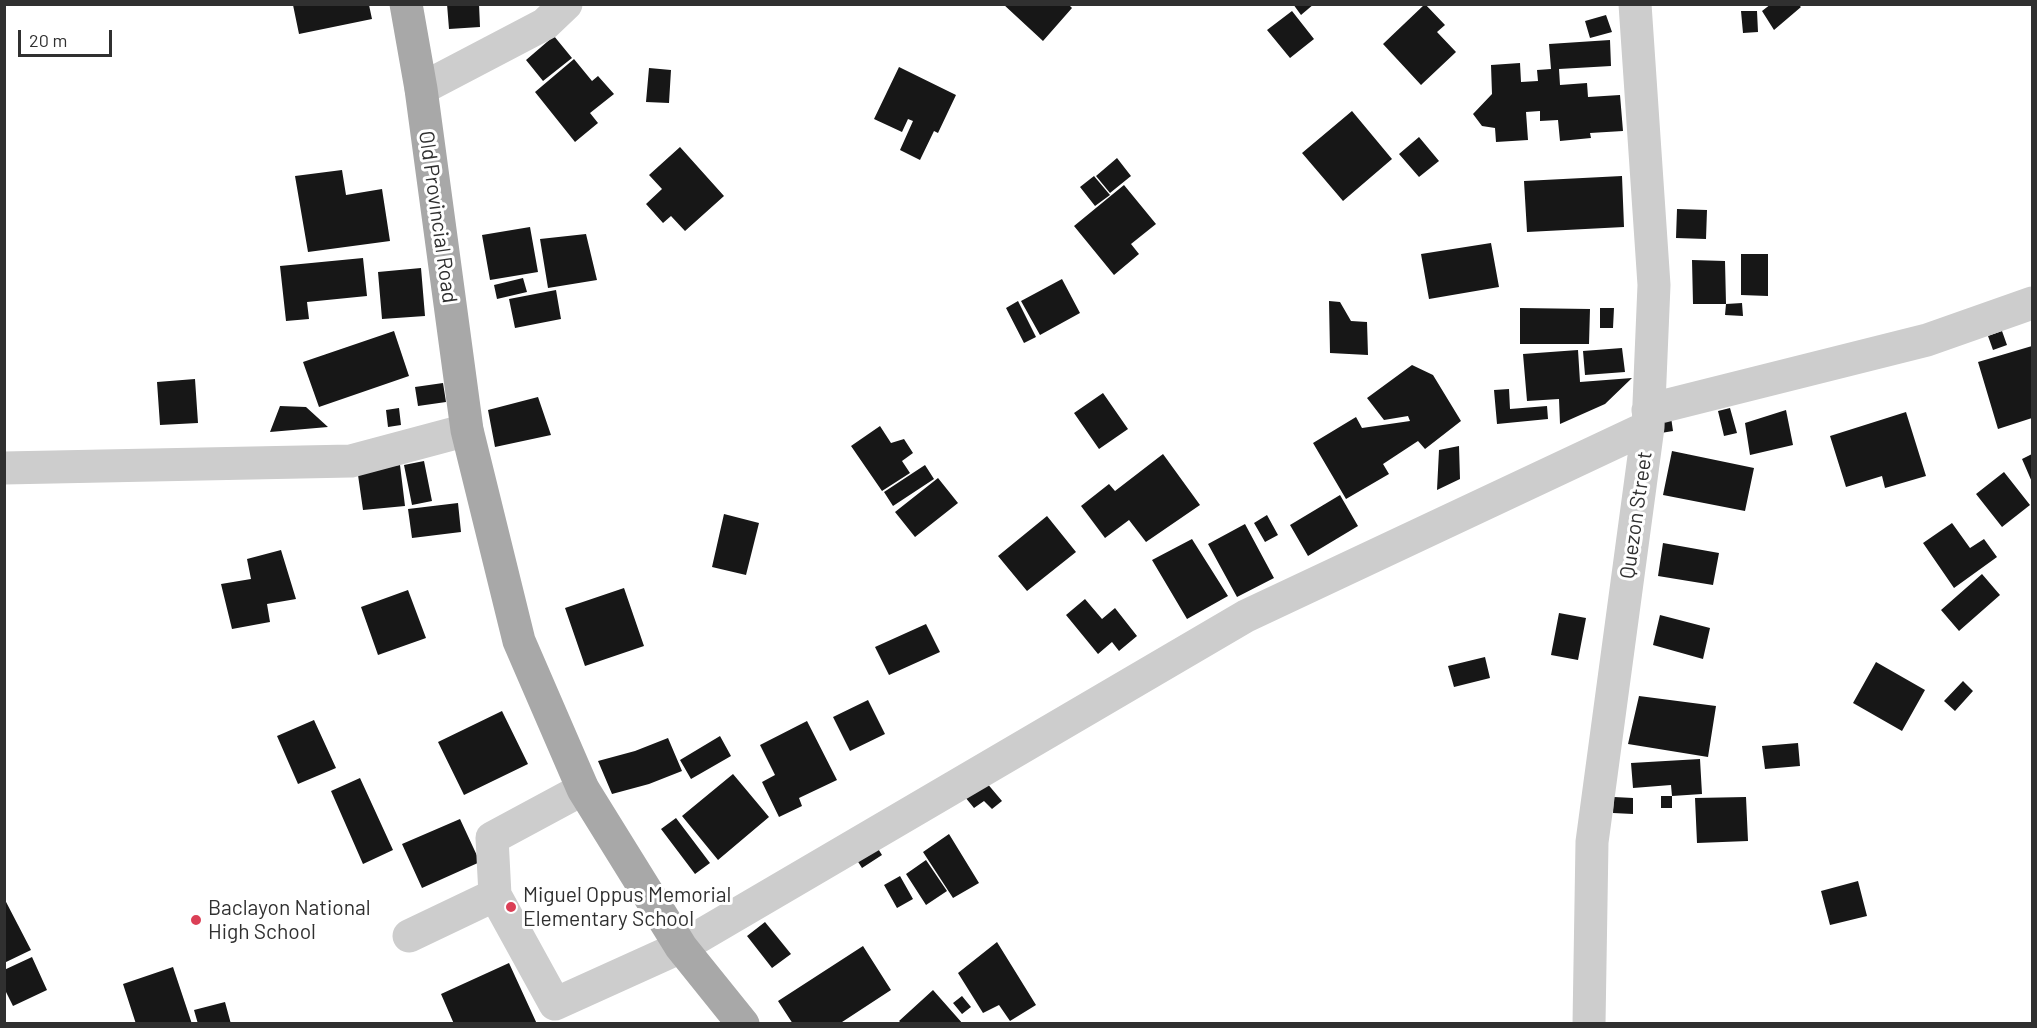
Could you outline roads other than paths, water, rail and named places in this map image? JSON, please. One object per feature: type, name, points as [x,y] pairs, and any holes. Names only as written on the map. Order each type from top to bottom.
[{"type":"main road","name":"Old Provincial Road","points":[[406,4],[421,88],[467,430],[519,641],[583,789],[681,947],[743,1023]]},
{"type":"street","points":[[421,88],[545,24],[566,4]]},
{"type":"street","name":"Quezon Street","points":[[1589,1023],[1592,842],[1648,418],[1654,285],[1635,4]]},
{"type":"street","points":[[583,789],[492,838],[495,895],[555,1004],[681,947],[1246,616],[1648,418],[1927,340],[2032,303]]},
{"type":"street","points":[[4,468],[351,461],[467,430]]},
{"type":"street","points":[[409,936],[495,895]]},
{"type":"place","name":"Miguel Oppus Memorial Elementary School","points":[[511,907]]},
{"type":"place","name":"Baclayon National High School","points":[[196,920]]}]
